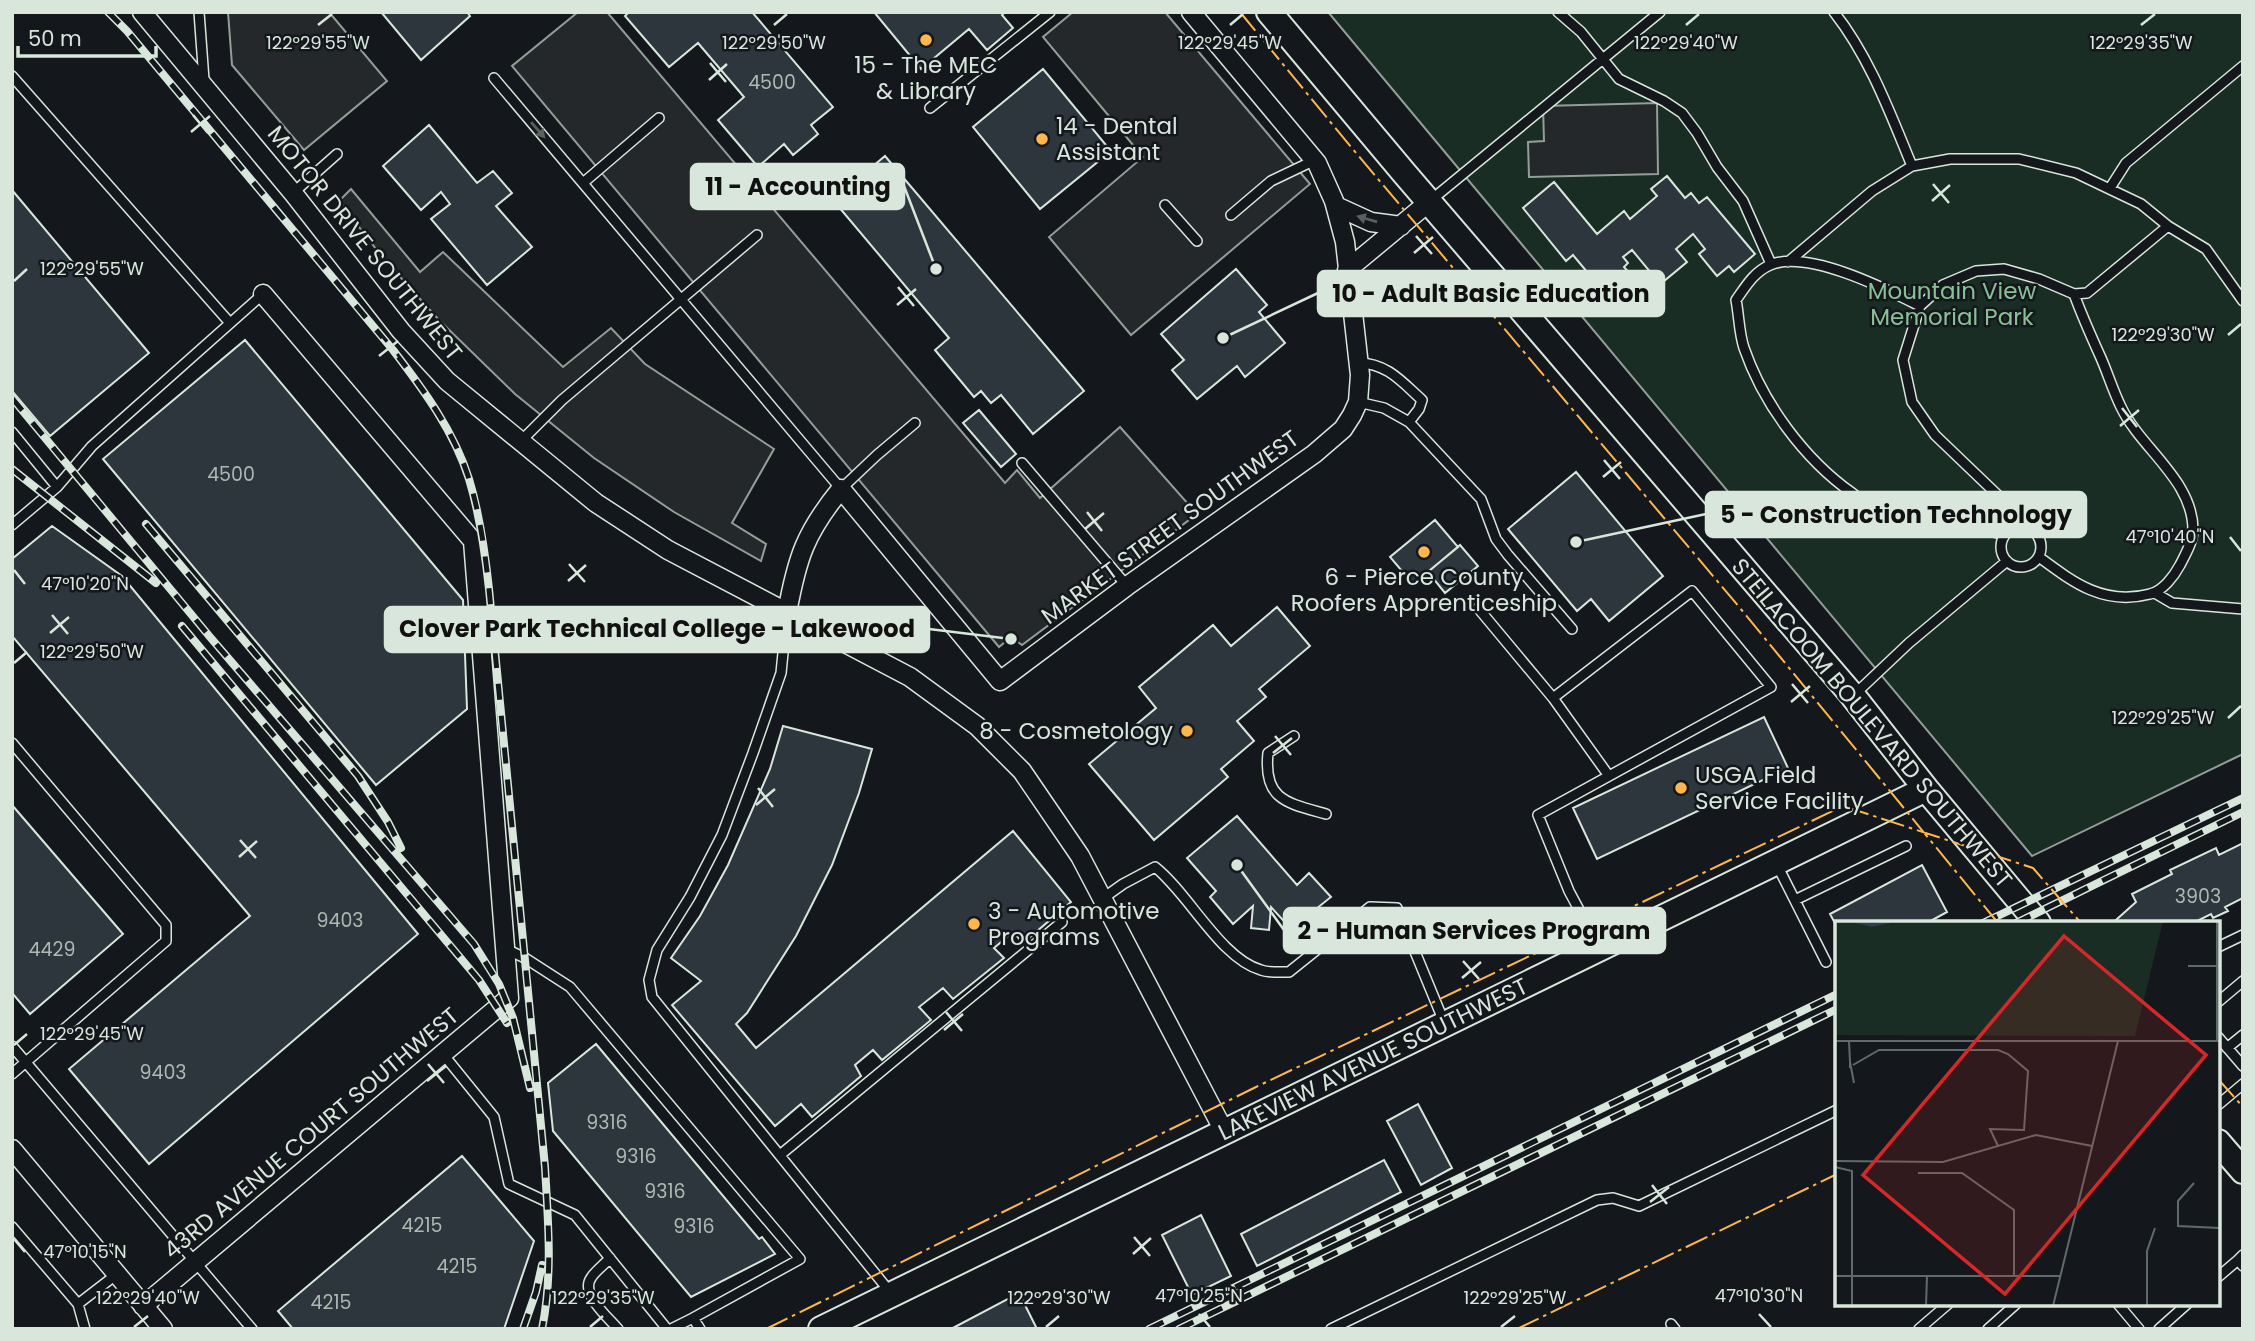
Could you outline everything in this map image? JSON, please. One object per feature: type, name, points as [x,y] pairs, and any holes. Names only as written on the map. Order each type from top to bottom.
[{"type":"main road","name":"STEILACOOM BOULEVARD SOUTHWEST","points":[[1269,12],[1853,696],[1926,789],[2036,921]]},
{"type":"main road","name":"LAKEVIEW AVENUE SOUTHWEST","points":[[821,1329],[1926,789]]},
{"type":"main road","points":[[2220,1144],[2243,1171]]},
{"type":"street","name":"MOTOR DRIVE SOUTHWEST","points":[[142,12],[293,193],[401,331],[447,381],[596,503],[668,550],[910,677],[977,726],[1022,771],[1080,856],[1224,1132]]},
{"type":"street","points":[[1191,12],[1315,160],[1328,183],[1345,242],[1358,363],[1358,402]]},
{"type":"street","points":[[1347,270],[1429,202]]},
{"type":"street","points":[[1336,206],[1371,222],[1401,226]]},
{"type":"street","points":[[263,294],[473,541],[506,949]]},
{"type":"street","name":"MARKET STREET SOUTHWEST","points":[[841,489],[1000,681],[1127,586],[1322,448],[1343,429],[1358,402]]},
{"type":"street","points":[[787,613],[795,570],[804,544],[819,516],[841,489]]},
{"type":"street","name":"43RD AVENUE COURT SOUTHWEST","points":[[144,1306],[509,998],[506,949]]},
{"type":"street","points":[[12,1149],[163,1329]]},
{"type":"lane","points":[[199,12],[204,87]]},
{"type":"lane","points":[[930,108],[1050,12]]},
{"type":"lane","points":[[1558,12],[1581,32],[1619,79],[1682,113],[1743,201],[1772,264]]},
{"type":"lane","points":[[1429,202],[1660,12]]},
{"type":"lane","points":[[1834,12],[1854,40],[1877,82],[1912,166]]},
{"type":"lane","points":[[2110,188],[2126,163],[2243,66]]},
{"type":"lane","points":[[12,76],[230,323]]},
{"type":"lane","points":[[494,78],[841,489],[915,423]]},
{"type":"lane","points":[[583,183],[659,118]]},
{"type":"lane","points":[[293,193],[337,154]]},
{"type":"lane","points":[[1787,263],[1872,191],[1912,166],[1950,159],[2019,159],[2076,173],[2141,204],[2168,226],[2206,249],[2243,302]]},
{"type":"lane","points":[[1230,215],[1271,181],[1315,160]]},
{"type":"lane","points":[[1165,205],[1198,241]]},
{"type":"lane","points":[[2017,528],[2007,504],[1935,435],[1912,402],[1903,360],[1920,306],[1943,285],[1976,271],[2004,269],[2074,293],[2087,293],[2168,226]]},
{"type":"lane","points":[[520,442],[562,400],[757,234]]},
{"type":"lane","points":[[1920,306],[1872,282],[1804,261],[1772,264],[1753,277],[1736,300],[1744,346],[1762,388],[1796,439],[1830,478],[1870,506],[1923,521],[1984,529],[2006,535]]},
{"type":"lane","points":[[2039,557],[2073,582],[2101,594],[2130,599],[2155,593],[2174,577],[2188,551],[2193,531],[2187,503],[2173,478],[2122,410],[2086,328],[2074,293]]},
{"type":"lane","points":[[12,525],[57,487],[92,446],[263,294]]},
{"type":"lane","points":[[1358,363],[1374,363],[1393,374],[1422,400],[1409,422]]},
{"type":"lane","points":[[1358,402],[1384,408],[1409,422],[1481,499],[1496,538],[1507,555],[1572,629]]},
{"type":"lane","points":[[12,432],[57,487]]},
{"type":"lane","points":[[1022,463],[1127,586]]},
{"type":"lane","points":[[2017,528],[2030,529],[2037,534],[2041,547],[2039,557],[2026,567],[2019,567],[2007,561],[2001,548],[2006,535],[2017,528]]},
{"type":"lane","points":[[1853,696],[1909,643],[2007,561]]},
{"type":"lane","points":[[1553,698],[1692,591],[1771,687],[1538,815],[1569,891],[1600,949]]},
{"type":"lane","points":[[2155,593],[2172,603],[2243,609]]},
{"type":"lane","points":[[1478,608],[1553,698],[1609,776]]},
{"type":"lane","points":[[787,613],[781,673],[753,754],[722,835],[690,897],[657,950],[649,980],[652,997],[891,1293]]},
{"type":"lane","points":[[1294,736],[1268,752],[1266,774],[1275,791],[1287,803],[1326,814]]},
{"type":"lane","points":[[12,743],[166,925],[166,941],[12,1074]]},
{"type":"lane","points":[[1795,900],[1906,846]]},
{"type":"lane","points":[[1777,863],[1826,962]]},
{"type":"lane","points":[[1102,899],[1155,867],[1169,878],[1229,951],[1261,970],[1289,972],[1370,907],[1397,908],[1445,1024]]},
{"type":"lane","points":[[780,1154],[1062,922]]},
{"type":"lane","points":[[2220,946],[2243,935]]},
{"type":"lane","points":[[443,1054],[494,1117],[509,1184],[575,1215],[669,1329],[800,1259],[570,987],[506,949]]},
{"type":"lane","points":[[2220,1000],[2243,981]]},
{"type":"lane","points":[[2227,1048],[2243,1035]]},
{"type":"lane","points":[[2220,1039],[2243,1066]]},
{"type":"lane","points":[[12,1046],[252,1329]]},
{"type":"lane","points":[[2220,1103],[2243,1084]]},
{"type":"lane","points":[[1331,1329],[1597,1200],[1613,1198],[1639,1206],[1835,1111]]},
{"type":"lane","points":[[12,1227],[78,1304],[85,1329]]},
{"type":"lane","points":[[610,1258],[590,1279],[588,1286],[590,1295],[618,1329]]},
{"type":"lane","points":[[2220,1276],[2241,1260]]},
{"type":"lane","points":[[78,1304],[117,1274]]},
{"type":"lane","points":[[1919,1329],[1946,1306]]},
{"type":"lane","points":[[1988,1329],[2014,1306]]},
{"type":"lane","points":[[2120,1306],[2139,1329]]},
{"type":"lane","points":[[2159,1329],[2185,1306]]},
{"type":"lane","points":[[693,1318],[700,1329]]},
{"type":"green space","name":"Mountain View Memorial Park","points":[[1328,12],[2243,12],[2243,754],[2032,856]]},
{"type":"shaded area","points":[[228,12],[329,12],[387,81],[304,150],[232,65]]},
{"type":"shaded area","points":[[578,12],[607,12],[1005,483],[1017,470],[1040,498],[1120,427],[1197,514],[1022,645],[1011,637],[999,647],[512,66]]},
{"type":"shaded area","points":[[1073,12],[1165,12],[1310,184],[1131,335],[1049,237],[1143,157],[1043,37]]},
{"type":"shaded area","points":[[1657,103],[1658,174],[1529,177],[1528,142],[1544,141],[1543,106]]},
{"type":"shaded area","points":[[351,189],[420,272],[443,252],[563,367],[611,328],[645,364],[774,449],[732,523],[766,544],[761,561],[674,512],[594,458],[515,394],[439,320],[383,258],[339,201]]},
{"type":"building","points":[[381,12],[467,12],[470,16],[421,60]]},
{"type":"building","points":[[629,12],[752,12],[833,107],[811,125],[818,134],[793,155],[784,144],[758,167],[718,120],[744,97],[698,43],[669,67],[625,16]]},
{"type":"building","name":"15 - The MEC & Library","points":[[874,12],[1005,12],[1002,15],[1013,28],[987,50],[969,29],[921,69]]},
{"type":"building","name":"14 - Dental Assistant","points":[[1043,69],[1111,151],[1040,209],[973,127]]},
{"type":"building","points":[[429,125],[477,183],[493,171],[512,193],[496,206],[532,247],[487,285],[431,219],[450,204],[441,192],[421,210],[383,166]]},
{"type":"building","points":[[885,156],[1084,391],[1033,434],[1001,395],[991,403],[981,391],[974,397],[935,350],[949,338],[833,200]]},
{"type":"building","points":[[1667,176],[1685,198],[1691,193],[1699,203],[1707,197],[1755,254],[1734,272],[1729,266],[1717,276],[1699,254],[1705,249],[1693,234],[1676,249],[1687,262],[1623,315],[1573,255],[1566,261],[1523,208],[1554,182],[1597,234],[1624,211],[1630,219],[1657,196],[1651,189]],"holes":[[[1632,250],[1652,274],[1648,277],[1645,274],[1636,281],[1624,267],[1628,263],[1623,257]]]},
{"type":"building","points":[[12,190],[149,353],[50,436],[12,391]]},
{"type":"building","points":[[1236,269],[1267,305],[1259,312],[1285,343],[1245,377],[1237,366],[1197,399],[1172,370],[1184,360],[1161,334]]},
{"type":"building","points":[[245,340],[463,600],[467,709],[376,785],[103,459]]},
{"type":"building","points":[[979,410],[1016,454],[1001,467],[963,423]]},
{"type":"building","points":[[1576,472],[1663,576],[1609,621],[1591,599],[1577,611],[1508,529]]},
{"type":"building","name":"6 - Pierce County Roofers Apprenticeship","points":[[1435,520],[1458,547],[1413,584],[1390,557]]},
{"type":"building","points":[[52,526],[122,576],[418,934],[149,1164],[69,1069],[250,916],[12,636],[12,559]]},
{"type":"building","points":[[1460,545],[1478,566],[1445,593],[1428,572]]},
{"type":"building","name":"8 - Cosmetology","points":[[1277,607],[1310,646],[1259,689],[1266,697],[1237,721],[1254,741],[1221,769],[1228,777],[1154,840],[1089,764],[1156,708],[1139,687],[1213,625],[1231,646]]},
{"type":"building","name":"USGA Field Service Facility","points":[[1764,717],[1788,768],[1597,859],[1573,808]]},
{"type":"building","name":"3 - Automotive Programs","points":[[783,726],[872,749],[832,865],[796,936],[747,1013],[736,1024],[756,1048],[1013,831],[1071,902],[1023,943],[1013,932],[994,948],[1004,958],[953,999],[943,988],[919,1007],[931,1020],[882,1060],[873,1050],[855,1065],[861,1076],[812,1117],[801,1104],[775,1126],[672,1005],[701,981],[671,958],[700,916],[728,865],[770,769]]},
{"type":"building","points":[[12,805],[123,934],[30,1014],[12,993]]},
{"type":"building","points":[[1237,816],[1297,885],[1309,873],[1331,897],[1291,929],[1271,907],[1269,930],[1251,928],[1253,906],[1233,924],[1210,897],[1216,891],[1187,858]]},
{"type":"building","points":[[2243,843],[2243,898],[2225,907],[2228,911],[2213,918],[2211,914],[2197,921],[2116,920],[2136,902],[2132,894],[2172,874],[2170,870],[2216,848],[2219,855]]},
{"type":"building","points":[[1922,865],[1947,912],[1931,921],[1835,921],[1835,923],[1830,914]]},
{"type":"building","points":[[596,1044],[759,1239],[762,1237],[775,1254],[691,1297],[553,1131],[548,1083]]},
{"type":"building","points":[[1418,1104],[1452,1168],[1421,1185],[1387,1121]]},
{"type":"building","points":[[462,1156],[534,1241],[504,1329],[293,1329],[278,1311]]},
{"type":"building","points":[[1384,1160],[1401,1192],[1257,1266],[1241,1234]]},
{"type":"building","points":[[1201,1215],[1231,1276],[1192,1295],[1162,1235]]},
{"type":"building","points":[[1019,1293],[1037,1329],[951,1329]]},
{"type":"railway","points":[[108,12],[127,31],[393,350],[446,427],[469,479],[482,534],[489,589],[545,1167],[549,1268],[542,1329]]},
{"type":"railway","points":[[12,398],[210,637],[474,944],[499,984],[513,1018],[530,1088]]},
{"type":"railway","points":[[12,469],[156,583]]},
{"type":"railway","points":[[146,524],[358,776],[388,822],[401,848]]},
{"type":"railway","points":[[182,626],[479,980],[507,1023]]},
{"type":"railway","points":[[1987,921],[2243,798]]},
{"type":"railway","points":[[2020,921],[2243,812]]},
{"type":"railway","points":[[1149,1329],[1835,995]]},
{"type":"railway","points":[[1179,1329],[1835,1010]]},
{"type":"railway","points":[[523,1329],[542,1265]]},
{"type":"power","points":[[1240,12],[1740,608],[1996,921]]},
{"type":"power","points":[[766,1329],[1256,1087],[1843,806],[2033,868],[2079,921]]},
{"type":"power","points":[[2220,1081],[2243,1107]]},
{"type":"power","points":[[1517,1329],[1835,1175]]},
{"type":"place","name":"15 - The MEC & Library","points":[[926,40]]},
{"type":"place","name":"14 - Dental Assistant","points":[[1042,139]]},
{"type":"place","name":"11 - Accounting","points":[[936,269]]},
{"type":"place","name":"10 - Adult Basic Education","points":[[1223,338]]},
{"type":"place","name":"5 - Construction Technology","points":[[1576,542]]},
{"type":"place","name":"6 - Pierce County Roofers Apprenticeship","points":[[1424,552]]},
{"type":"place","name":"Clover Park Technical College - Lakewood","points":[[1011,639]]},
{"type":"place","name":"8 - Cosmetology","points":[[1187,731]]},
{"type":"place","name":"USGA Field Service Facility","points":[[1681,788]]},
{"type":"place","name":"2 - Human Services Program","points":[[1237,865]]},
{"type":"place","name":"3 - Automotive Programs","points":[[974,924]]}]
